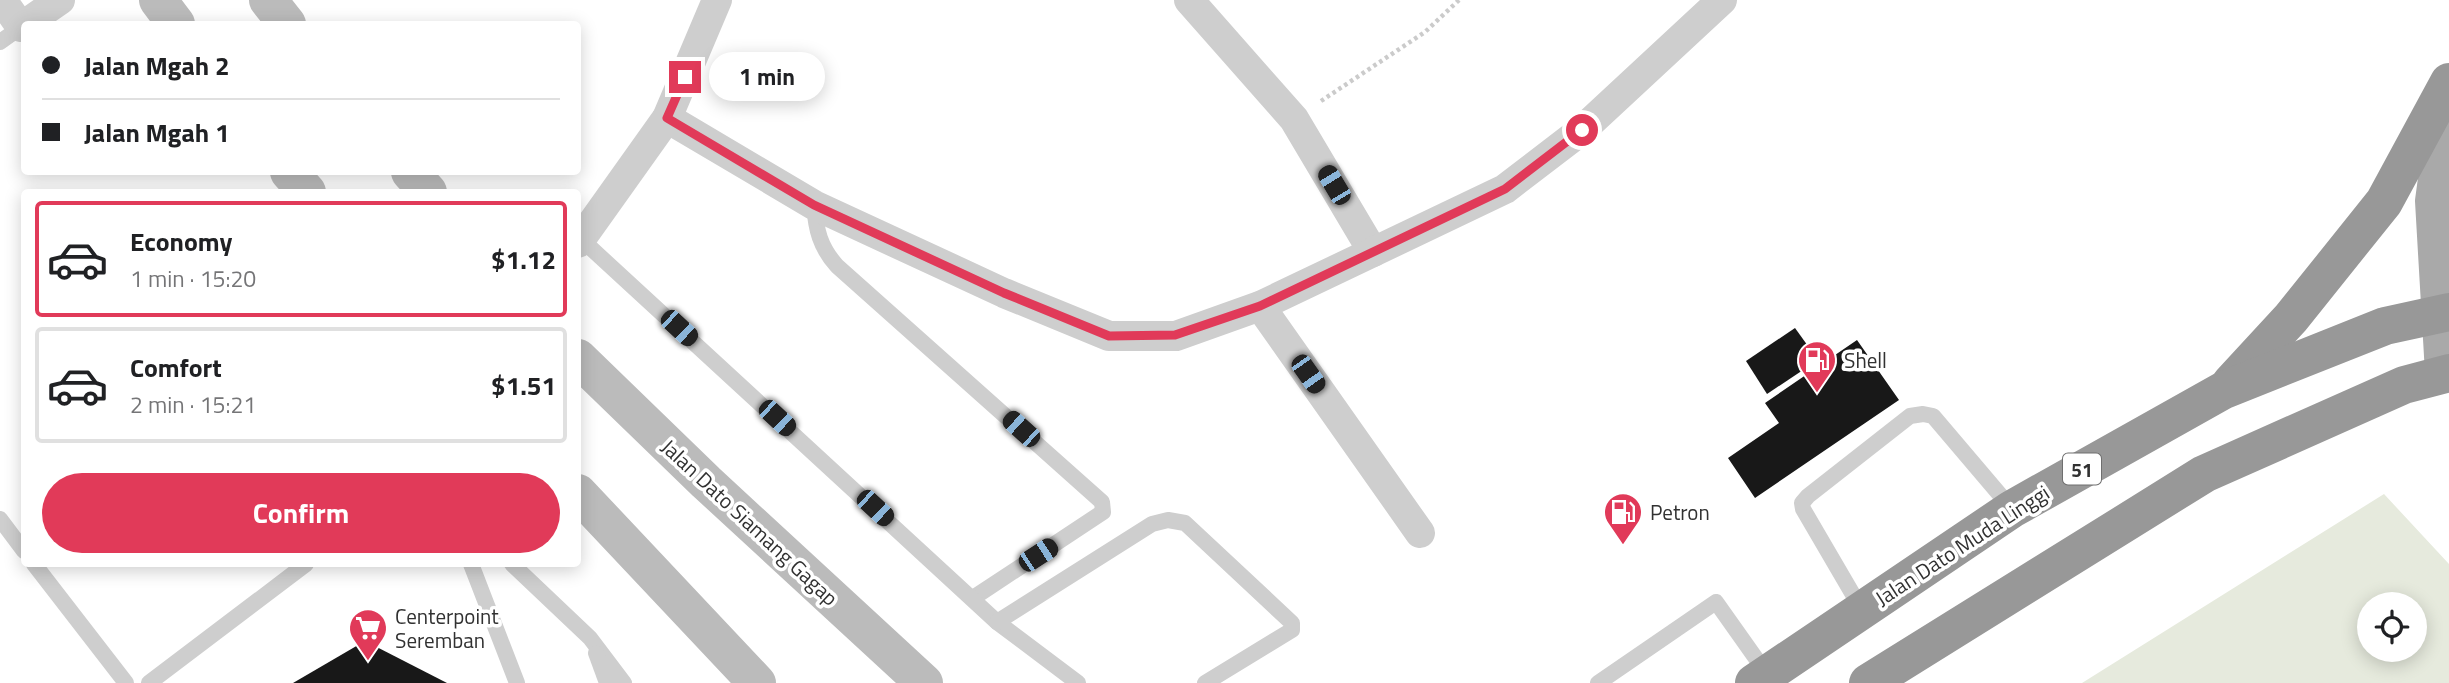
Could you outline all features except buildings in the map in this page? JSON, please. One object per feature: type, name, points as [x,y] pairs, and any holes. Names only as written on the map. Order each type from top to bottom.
[{"type":"highway","points":[[2224,390],[2291,318],[2384,202],[2449,82]]},
{"type":"highway","name":"Jalan Dato Muda Linggi","points":[[1761,679],[2011,509],[2224,390],[2385,326],[2444,312]]},
{"type":"highway","points":[[1868,683],[2204,474],[2404,385],[2446,373]]},
{"type":"main road","points":[[158,0],[174,21]]},
{"type":"main road","points":[[268,0],[286,21]]},
{"type":"main road","points":[[2446,373],[2444,312],[2434,201],[2449,91]]},
{"type":"main road","points":[[292,175],[304,189]]},
{"type":"main road","points":[[413,175],[425,189]]},
{"type":"main road","name":"Jalan Dato Siamang Gagap","points":[[581,361],[706,482],[924,683]]},
{"type":"main road","points":[[581,496],[757,683]]},
{"type":"street","points":[[2,0],[10,34]]},
{"type":"street","points":[[29,21],[60,0]]},
{"type":"street","points":[[581,238],[667,118],[718,0]]},
{"type":"street","points":[[1189,0],[1294,119],[1373,252]]},
{"type":"street","points":[[667,118],[814,205],[1004,293],[1109,336],[1175,335],[1260,306],[1505,189],[1582,130],[1722,0]]},
{"type":"street","points":[[1260,306],[1420,534]]},
{"type":"lane","points":[[814,205],[817,233],[826,254],[837,266],[1102,502],[1103,512],[973,598]]},
{"type":"lane","points":[[581,243],[997,622],[1078,683]]},
{"type":"lane","points":[[1862,610],[1802,503],[1910,416],[1933,416],[2011,509]]},
{"type":"lane","points":[[0,519],[21,547]]},
{"type":"lane","points":[[997,622],[1152,524],[1168,520],[1185,523],[1292,623],[1292,631],[1205,683]]},
{"type":"lane","points":[[36,567],[125,683]]},
{"type":"lane","points":[[149,683],[302,567]]},
{"type":"lane","points":[[472,567],[517,683]]},
{"type":"lane","points":[[515,567],[590,638],[624,683]]},
{"type":"lane","points":[[1598,683],[1716,602],[1761,679]]},
{"type":"lane","points":[[590,638],[607,683]]},
{"type":"path","points":[[1294,119],[1425,32],[1459,0]]},
{"type":"shaded area","points":[[2384,494],[2449,564],[2449,683],[2082,683]]},
{"type":"place","name":"Shell","points":[[1817,394]]},
{"type":"place","name":"Petron","points":[[1623,546]]},
{"type":"place","name":"Centerpoint Seremban","points":[[368,662]]},
{"type":"route","points":[[685,77],[667,118],[814,205],[1004,293],[1109,336],[1175,335],[1260,306],[1505,189],[1582,130]]}]
